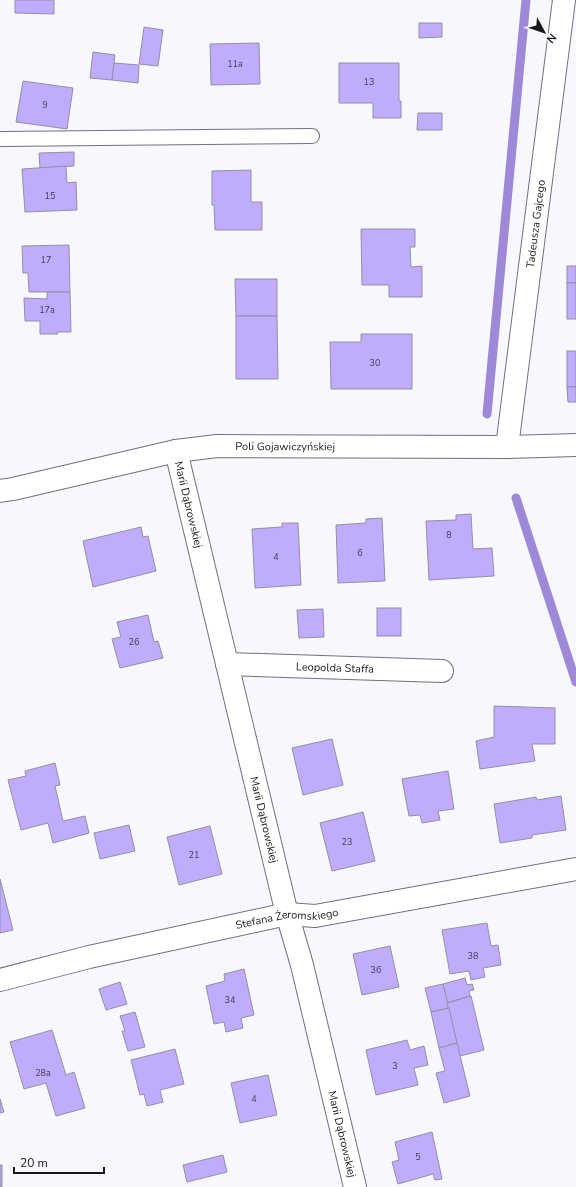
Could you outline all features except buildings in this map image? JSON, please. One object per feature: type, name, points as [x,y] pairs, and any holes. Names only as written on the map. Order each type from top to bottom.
[{"type":"street","name":"Tadeusza Gajcego","points":[[507,447],[564,0]]},
{"type":"street","name":"Poli Gojawiczyńskiej","points":[[0,491],[13,490],[176,451],[217,446],[507,447],[576,445]]},
{"type":"street","name":"Marii Dąbrowskiej","points":[[176,451],[287,914],[302,965],[355,1187]]},
{"type":"street","name":"Leopolda Staffa","points":[[227,664],[442,670]]},
{"type":"street","name":"Stefana Żeromskiego","points":[[0,980],[89,957],[287,914],[316,916],[576,869]]},
{"type":"lane","points":[[0,139],[312,136]]},
{"type":"waterway","points":[[487,414],[526,0]]},
{"type":"waterway","points":[[516,498],[576,682]]}]
